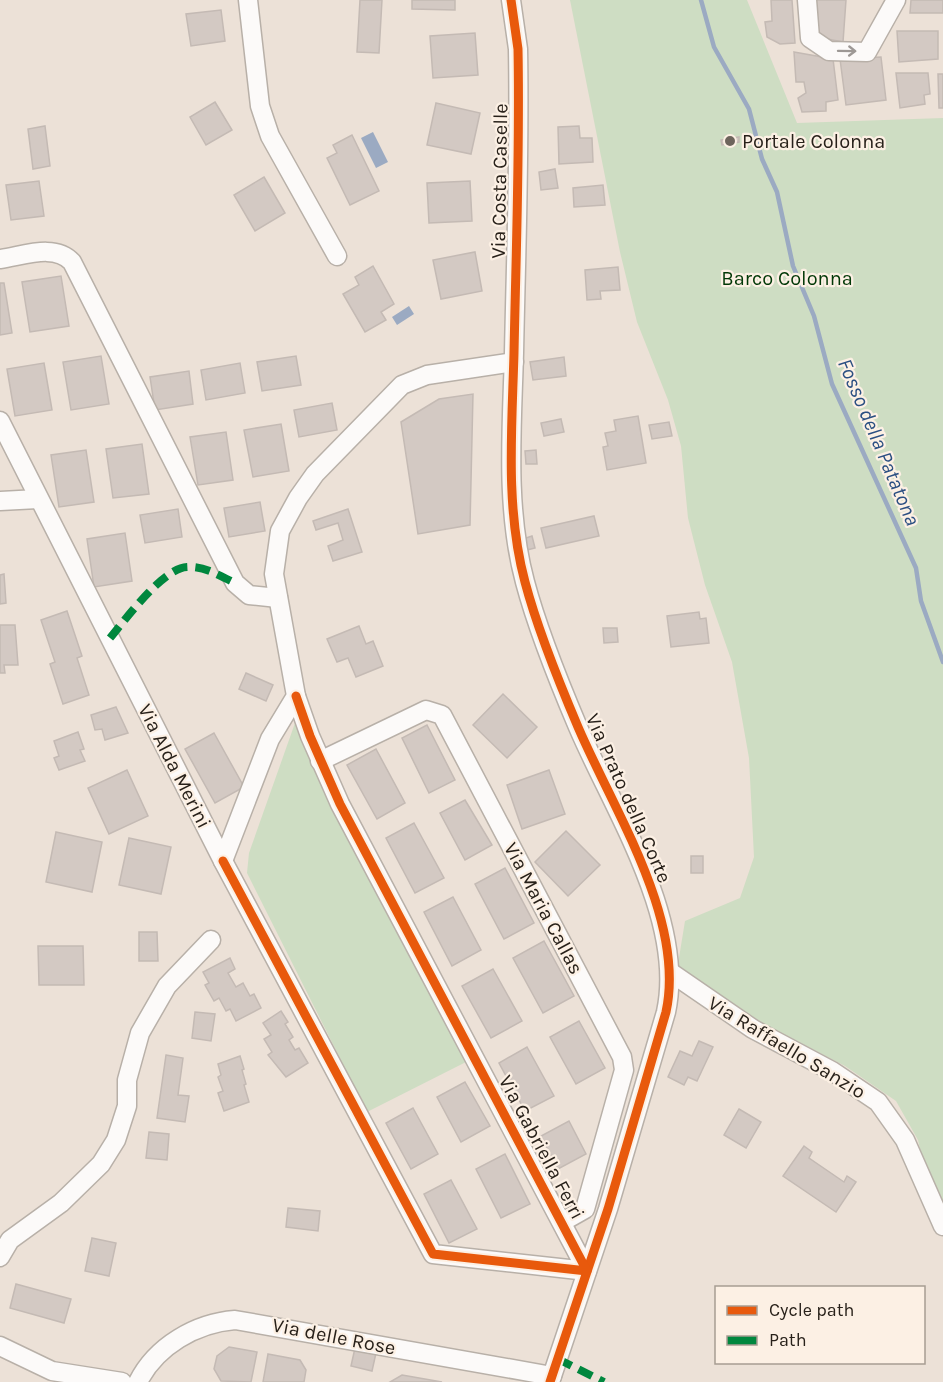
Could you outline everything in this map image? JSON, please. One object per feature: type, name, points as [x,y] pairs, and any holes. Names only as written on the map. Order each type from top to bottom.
[{"type":"street","points":[[248,0],[260,106],[270,136],[337,256]]},
{"type":"street","name":"Via Costa Caselle","points":[[511,0],[519,49],[514,362]]},
{"type":"street","points":[[807,0],[810,38],[829,51],[867,52],[896,0]]},
{"type":"street","points":[[0,259],[56,251],[65,255],[72,262],[235,584],[249,595],[278,598]]},
{"type":"street","points":[[296,696],[274,574],[276,553],[287,517],[311,480],[390,395],[407,382],[424,376],[514,362]]},
{"type":"street","name":"Via Prato della Corte","points":[[514,362],[513,501],[517,541],[526,585],[538,627],[577,726],[651,892],[663,929],[670,972],[666,1012],[587,1271],[551,1379]]},
{"type":"street","name":"Via Alda Merini","points":[[0,421],[224,861]]},
{"type":"street","points":[[0,501],[38,499]]},
{"type":"street","name":"Via Alda Merini","points":[[224,861],[270,739],[296,696]]},
{"type":"street","name":"Via Gabriella Ferri","points":[[296,696],[320,761],[340,804],[587,1271]]},
{"type":"street","name":"Via Maria Callas","points":[[320,761],[426,710],[442,715],[602,1017],[622,1057],[624,1070],[585,1209],[562,1222]]},
{"type":"street","points":[[224,861],[433,1254],[587,1271]]},
{"type":"street","points":[[0,1257],[10,1240],[61,1203],[101,1164],[116,1140],[127,1106],[127,1080],[140,1033],[167,986],[211,940]]},
{"type":"street","name":"Via Raffaello Sanzio","points":[[670,972],[753,1029],[832,1071],[878,1102],[905,1140],[943,1226]]},
{"type":"street","name":"Via delle Rose","points":[[138,1382],[154,1359],[184,1336],[219,1321],[236,1320],[263,1322],[551,1379]]},
{"type":"street","points":[[0,1346],[52,1371],[122,1382]]},
{"type":"green space","name":"Barco Colonna","points":[[570,0],[747,0],[797,123],[943,118],[943,1211],[929,1188],[918,1140],[896,1101],[845,1066],[764,1024],[694,977],[677,970],[685,921],[740,898],[754,857],[749,758],[732,662],[705,585],[688,518],[681,446],[668,400],[637,322],[620,252]]},
{"type":"green space","points":[[295,723],[308,755],[468,1061],[367,1112],[247,873],[249,853]]},
{"type":"water","points":[[373,132],[388,162],[376,168],[361,138]]},
{"type":"water","points":[[409,306],[414,314],[397,325],[392,317]]},
{"type":"building","points":[[360,0],[382,0],[379,53],[357,52]]},
{"type":"building","points":[[412,0],[455,0],[455,10],[412,9]]},
{"type":"building","points":[[771,0],[792,0],[795,43],[780,44],[767,37],[765,22],[772,21]]},
{"type":"building","points":[[812,0],[846,0],[843,42],[817,37]]},
{"type":"building","points":[[911,0],[943,0],[943,13],[910,13]]},
{"type":"building","points":[[221,10],[225,41],[191,46],[186,14]]},
{"type":"building","points":[[897,31],[938,31],[938,59],[899,62]]},
{"type":"building","points":[[475,33],[478,75],[433,78],[430,36]]},
{"type":"building","points":[[794,52],[833,59],[838,100],[826,102],[826,111],[802,112],[798,98],[806,93],[804,82],[796,82]]},
{"type":"building","points":[[881,57],[886,100],[846,105],[840,59]]},
{"type":"building","points":[[896,73],[928,73],[930,94],[924,95],[925,104],[900,108]]},
{"type":"building","points":[[938,74],[943,74],[943,108],[939,108]]},
{"type":"building","points":[[215,102],[232,130],[206,145],[190,117]]},
{"type":"building","points":[[436,103],[480,113],[471,154],[427,145]]},
{"type":"building","points":[[45,126],[50,166],[33,169],[28,129]]},
{"type":"building","points":[[579,126],[580,138],[592,138],[593,162],[559,164],[558,127]]},
{"type":"building","points":[[352,135],[379,191],[350,205],[327,158],[337,153],[333,145]]},
{"type":"building","name":"Portale Colonna","points":[[739,137],[739,142],[722,145],[721,140]]},
{"type":"building","points":[[555,169],[558,188],[541,190],[539,172]]},
{"type":"building","points":[[264,177],[285,213],[255,231],[234,195]]},
{"type":"building","points":[[39,181],[44,216],[11,220],[6,185]]},
{"type":"building","points":[[470,181],[472,221],[429,223],[427,183]]},
{"type":"building","points":[[603,185],[605,205],[574,207],[573,188]]},
{"type":"building","points":[[475,252],[482,291],[441,299],[433,260]]},
{"type":"building","points":[[373,266],[394,304],[381,312],[386,320],[365,332],[343,294],[359,285],[355,277]]},
{"type":"building","points":[[618,267],[620,290],[600,291],[601,299],[587,300],[585,270]]},
{"type":"building","points":[[61,276],[69,326],[30,332],[22,282]]},
{"type":"building","points":[[0,283],[4,283],[12,333],[0,335]]},
{"type":"building","points":[[101,356],[109,404],[71,410],[63,362]]},
{"type":"building","points":[[296,356],[301,385],[262,391],[257,362]]},
{"type":"building","points":[[564,357],[566,376],[533,380],[530,362]]},
{"type":"building","points":[[44,363],[52,410],[15,416],[7,369]]},
{"type":"building","points":[[240,363],[245,393],[206,400],[201,370]]},
{"type":"building","points":[[189,371],[193,404],[155,410],[150,377]]},
{"type":"building","points":[[473,394],[470,525],[418,534],[401,422],[439,399]]},
{"type":"building","points":[[332,403],[337,430],[299,437],[294,410]]},
{"type":"building","points":[[638,416],[646,463],[607,470],[603,447],[608,446],[605,433],[616,431],[614,420]]},
{"type":"building","points":[[561,419],[564,432],[544,436],[541,423]]},
{"type":"building","points":[[669,422],[672,436],[652,439],[649,425]]},
{"type":"building","points":[[281,424],[289,471],[253,477],[244,430]]},
{"type":"building","points":[[226,432],[233,480],[198,485],[190,437]]},
{"type":"building","points":[[142,444],[149,494],[113,498],[106,449]]},
{"type":"building","points":[[86,450],[94,502],[59,507],[51,455]]},
{"type":"building","points":[[536,450],[537,464],[526,464],[525,451]]},
{"type":"building","points":[[260,502],[265,531],[229,537],[224,508]]},
{"type":"building","points":[[178,509],[182,537],[145,543],[140,515]]},
{"type":"building","points":[[348,509],[362,552],[333,561],[328,546],[343,540],[338,523],[316,530],[313,521]]},
{"type":"building","points":[[594,516],[599,536],[546,548],[541,528]]},
{"type":"building","points":[[125,533],[132,581],[94,587],[87,539]]},
{"type":"building","points":[[532,536],[535,548],[523,551],[520,540]]},
{"type":"building","points":[[4,574],[6,603],[0,604],[0,575]]},
{"type":"building","points":[[67,611],[82,656],[77,658],[89,695],[63,704],[50,664],[55,662],[41,620]]},
{"type":"building","points":[[699,612],[700,619],[706,618],[709,643],[671,647],[667,616]]},
{"type":"building","points":[[0,625],[15,625],[18,665],[4,665],[5,673],[0,673]]},
{"type":"building","points":[[359,626],[366,644],[373,641],[383,666],[356,677],[348,658],[337,662],[327,639]]},
{"type":"building","points":[[603,628],[617,628],[618,642],[604,643]]},
{"type":"building","points":[[246,673],[273,685],[266,701],[239,689]]},
{"type":"building","points":[[503,694],[537,727],[507,758],[473,725]]},
{"type":"building","points":[[116,707],[128,733],[105,740],[102,729],[95,730],[91,715]]},
{"type":"building","points":[[427,725],[455,780],[429,793],[402,738]]},
{"type":"building","points":[[78,732],[84,749],[80,750],[85,761],[59,770],[54,758],[59,756],[54,741]]},
{"type":"building","points":[[214,733],[244,787],[215,803],[185,749]]},
{"type":"building","points":[[376,749],[405,803],[377,819],[347,765]]},
{"type":"building","points":[[127,770],[148,816],[109,834],[88,788]]},
{"type":"building","points":[[549,770],[565,814],[522,829],[507,785]]},
{"type":"building","points":[[465,800],[492,845],[465,860],[440,813]]},
{"type":"building","points":[[414,823],[444,878],[415,893],[386,838]]},
{"type":"building","points":[[566,831],[600,865],[568,896],[535,862]]},
{"type":"building","points":[[56,832],[102,842],[92,892],[46,882]]},
{"type":"building","points":[[129,838],[171,847],[161,894],[119,885]]},
{"type":"building","points":[[691,856],[703,856],[703,873],[691,873]]},
{"type":"building","points":[[505,868],[534,923],[504,939],[475,884]]},
{"type":"building","points":[[453,897],[481,950],[452,966],[424,912]]},
{"type":"building","points":[[139,932],[157,932],[158,961],[139,961]]},
{"type":"building","points":[[544,941],[574,996],[543,1013],[513,958]]},
{"type":"building","points":[[38,946],[83,946],[84,985],[39,985]]},
{"type":"building","points":[[230,958],[235,969],[228,973],[236,987],[243,983],[250,996],[254,994],[261,1008],[236,1021],[230,1009],[226,1011],[219,998],[214,1001],[205,985],[209,983],[203,972]]},
{"type":"building","points":[[493,969],[522,1021],[491,1038],[462,986]]},
{"type":"building","points":[[281,1011],[288,1022],[285,1024],[293,1037],[289,1040],[295,1050],[299,1048],[308,1063],[286,1077],[268,1055],[272,1052],[264,1039],[271,1035],[263,1023]]},
{"type":"building","points":[[195,1012],[215,1014],[211,1041],[192,1038]]},
{"type":"building","points":[[579,1021],[605,1068],[576,1084],[550,1037]]},
{"type":"building","points":[[699,1041],[713,1047],[697,1081],[688,1077],[684,1085],[668,1077],[680,1051],[692,1056]]},
{"type":"building","points":[[527,1047],[554,1096],[525,1111],[499,1063]]},
{"type":"building","points":[[166,1055],[183,1058],[178,1095],[189,1096],[185,1122],[157,1118]]},
{"type":"building","points":[[240,1056],[249,1102],[224,1111],[218,1093],[223,1091],[218,1077],[221,1075],[218,1064]]},
{"type":"building","points":[[465,1082],[490,1126],[461,1142],[437,1097]]},
{"type":"building","points":[[413,1108],[438,1154],[411,1169],[386,1123]]},
{"type":"building","points":[[739,1109],[761,1122],[746,1148],[724,1135]]},
{"type":"building","points":[[569,1121],[586,1154],[558,1169],[541,1136]]},
{"type":"building","points":[[149,1132],[169,1134],[167,1160],[146,1158]]},
{"type":"building","points":[[804,1146],[812,1152],[809,1158],[844,1182],[847,1176],[856,1182],[836,1212],[783,1176]]},
{"type":"building","points":[[505,1154],[530,1204],[501,1218],[476,1169]]},
{"type":"building","points":[[451,1180],[477,1229],[449,1243],[424,1194]]},
{"type":"building","points":[[288,1208],[320,1211],[318,1231],[286,1227]]},
{"type":"building","points":[[92,1238],[116,1243],[109,1276],[85,1271]]},
{"type":"building","points":[[16,1284],[71,1299],[64,1323],[10,1308]]},
{"type":"building","points":[[229,1347],[257,1352],[251,1382],[221,1381],[214,1369],[217,1356]]},
{"type":"building","points":[[355,1348],[376,1353],[372,1371],[351,1366]]},
{"type":"building","points":[[268,1354],[300,1360],[306,1370],[304,1382],[263,1382]]},
{"type":"building","points":[[402,1375],[442,1382],[390,1382]]},
{"type":"waterway","name":"Fosso della Patatona","points":[[701,0],[714,47],[749,109],[762,159],[777,192],[793,266],[814,316],[832,384],[916,568],[921,601],[943,662]]},
{"type":"marked path","points":[[110,638],[145,596],[177,570],[187,567],[200,568],[235,583]]},
{"type":"marked path","points":[[558,1359],[604,1382]]},
{"type":"cycle path","points":[[511,0],[518,49],[518,163],[511,468],[519,554],[530,600],[556,673],[578,727],[643,866],[666,940],[669,977],[666,1012],[608,1209],[550,1382]]},
{"type":"cycle path","points":[[223,861],[433,1254],[587,1271],[340,804],[310,736],[296,696]]},
{"type":"place","name":"Portale Colonna","points":[[730,141]]}]
